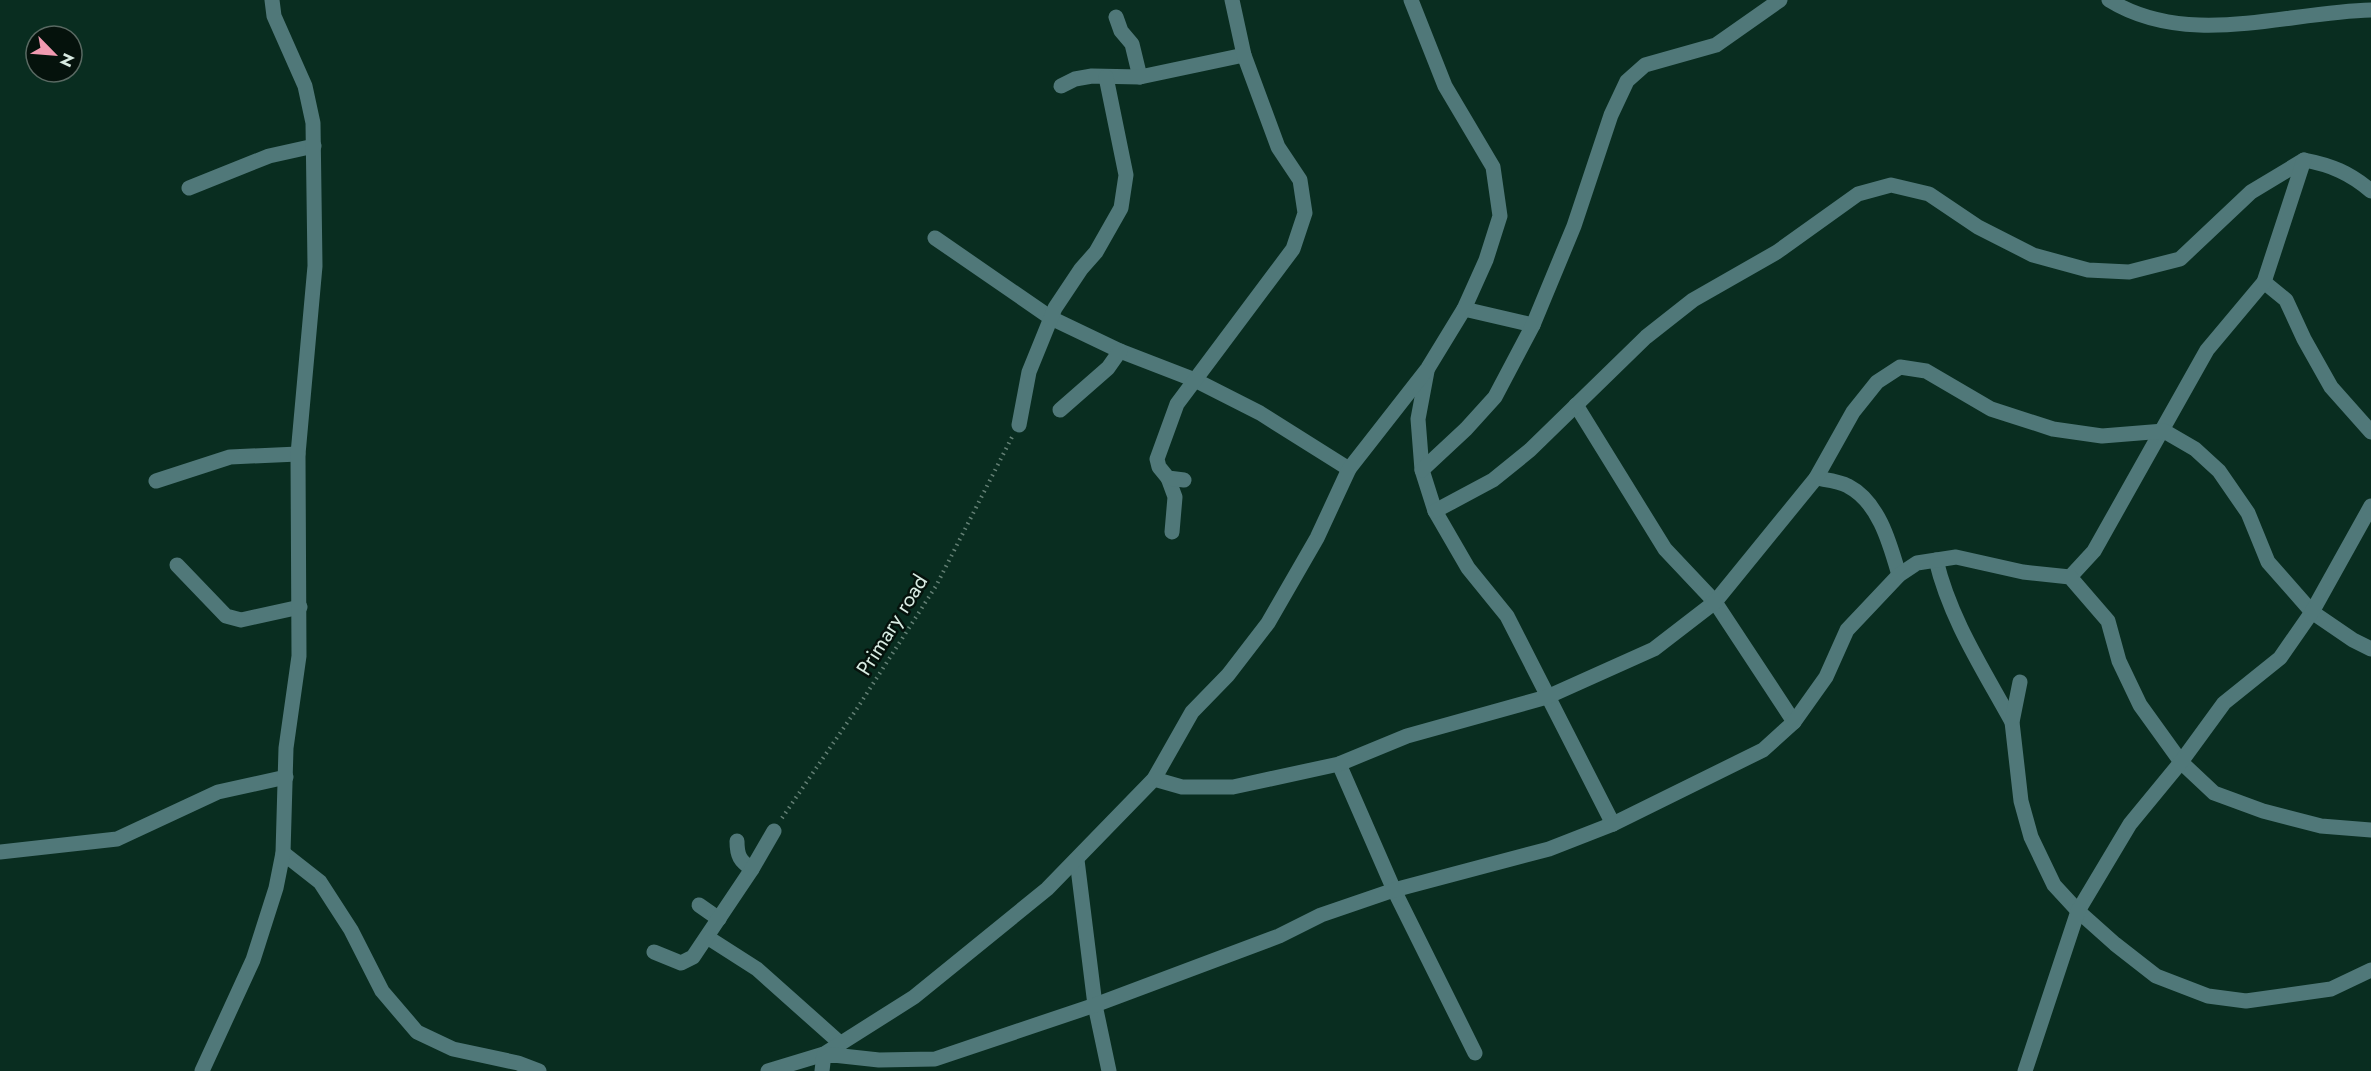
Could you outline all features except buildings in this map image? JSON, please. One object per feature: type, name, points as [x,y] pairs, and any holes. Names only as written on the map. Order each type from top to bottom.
[{"type":"street","points":[[202,1071],[253,960],[276,888],[283,853],[286,748],[299,656],[298,453],[315,266],[314,146],[313,123],[305,86],[274,16],[272,0]]},
{"type":"street","points":[[1172,532],[1175,497],[1157,459],[1177,404],[1293,249],[1305,213],[1299,180],[1278,147],[1244,56],[1232,0]]},
{"type":"street","points":[[768,1071],[824,1054],[914,997],[1047,889],[1154,779],[1192,712],[1228,675],[1268,623],[1317,538],[1349,469],[1428,368],[1464,309],[1486,260],[1500,216],[1493,167],[1445,86],[1411,0]]},
{"type":"street","points":[[1422,470],[1466,429],[1495,397],[1533,325],[1574,226],[1611,114],[1627,81],[1645,65],[1716,45],[1780,0]]},
{"type":"street","points":[[2109,0],[2127,11],[2173,24],[2261,23],[2346,11],[2371,10]]},
{"type":"street","points":[[1116,17],[1121,31],[1132,44],[1140,77]]},
{"type":"street","points":[[1060,86],[1075,79],[1140,77],[1244,56]]},
{"type":"street","points":[[1019,425],[1029,372],[1051,318],[1081,269],[1111,229],[1120,208],[1126,175],[1106,77]]},
{"type":"street","points":[[189,188],[270,156],[314,146]]},
{"type":"street","points":[[2070,577],[2094,552],[2164,431],[2207,350],[2264,282],[2304,160]]},
{"type":"street","points":[[1436,511],[1493,480],[1530,450],[1646,337],[1694,300],[1777,252],[1858,194],[1891,185],[1929,194],[1978,227],[2033,255],[2088,270],[2129,272],[2180,259],[2251,192],[2304,160],[2332,165],[2371,191]]},
{"type":"street","points":[[936,238],[1051,318],[1120,351],[1195,380],[1260,413],[1349,469]]},
{"type":"street","points":[[2264,282],[2286,300],[2304,339],[2331,387],[2371,432]]},
{"type":"street","points":[[1464,309],[1533,325]]},
{"type":"street","points":[[1060,410],[1108,368],[1120,351]]},
{"type":"street","points":[[1154,779],[1182,787],[1233,787],[1339,764],[1407,736],[1546,696],[1654,650],[1715,602],[1816,478],[1853,412],[1877,382],[1900,367],[1926,371],[1990,409],[2053,429],[2102,436],[2164,431],[2195,449],[2219,471],[2248,513],[2268,562],[2312,612],[2353,640],[2371,649]]},
{"type":"street","points":[[1428,368],[1418,419],[1422,470],[1436,511],[1468,568],[1507,616],[1613,824]]},
{"type":"street","points":[[1576,405],[1665,549],[1715,602],[1794,722]]},
{"type":"street","points":[[156,481],[230,457],[298,453]]},
{"type":"street","points":[[1167,478],[1184,480]]},
{"type":"street","points":[[1816,478],[1847,485],[1867,500],[1890,542],[1899,575]]},
{"type":"street","points":[[2025,1071],[2078,911],[2130,824],[2181,762],[2224,703],[2280,658],[2312,612],[2371,506]]},
{"type":"street","points":[[824,1054],[879,1060],[935,1059],[1095,1005],[1279,936],[1321,915],[1394,890],[1549,849],[1613,824],[1763,750],[1794,722],[1826,677],[1847,630],[1899,575],[1917,562],[1956,557],[2023,572],[2070,577],[2108,621],[2118,661],[2139,705],[2181,762],[2214,793],[2263,811],[2320,826],[2371,830]]},
{"type":"street","points":[[1936,560],[1944,592],[1955,619],[2012,722]]},
{"type":"street","points":[[177,565],[226,616],[241,620],[300,607]]},
{"type":"street","points":[[2019,682],[2012,722],[2021,801],[2031,837],[2054,885],[2078,911],[2156,976],[2208,996],[2246,1001],[2331,990],[2371,970]]},
{"type":"street","points":[[1339,764],[1394,890],[1475,1053]]},
{"type":"street","points":[[0,852],[117,839],[218,792],[286,777]]},
{"type":"street","points":[[654,952],[681,963],[693,957],[752,869],[774,831]]},
{"type":"street","points":[[737,841],[737,853],[741,862],[752,869]]},
{"type":"street","points":[[283,853],[320,882],[351,930],[382,991],[417,1032],[453,1049],[513,1067],[539,1071]]},
{"type":"street","points":[[1077,860],[1095,1005],[1108,1071]]},
{"type":"street","points":[[699,904],[718,919]]},
{"type":"street","points":[[707,937],[757,969],[840,1044]]},
{"type":"street","points":[[822,1071],[824,1054]]},
{"type":"path","name":"Primary road","points":[[774,831],[936,586],[1019,425]]}]
